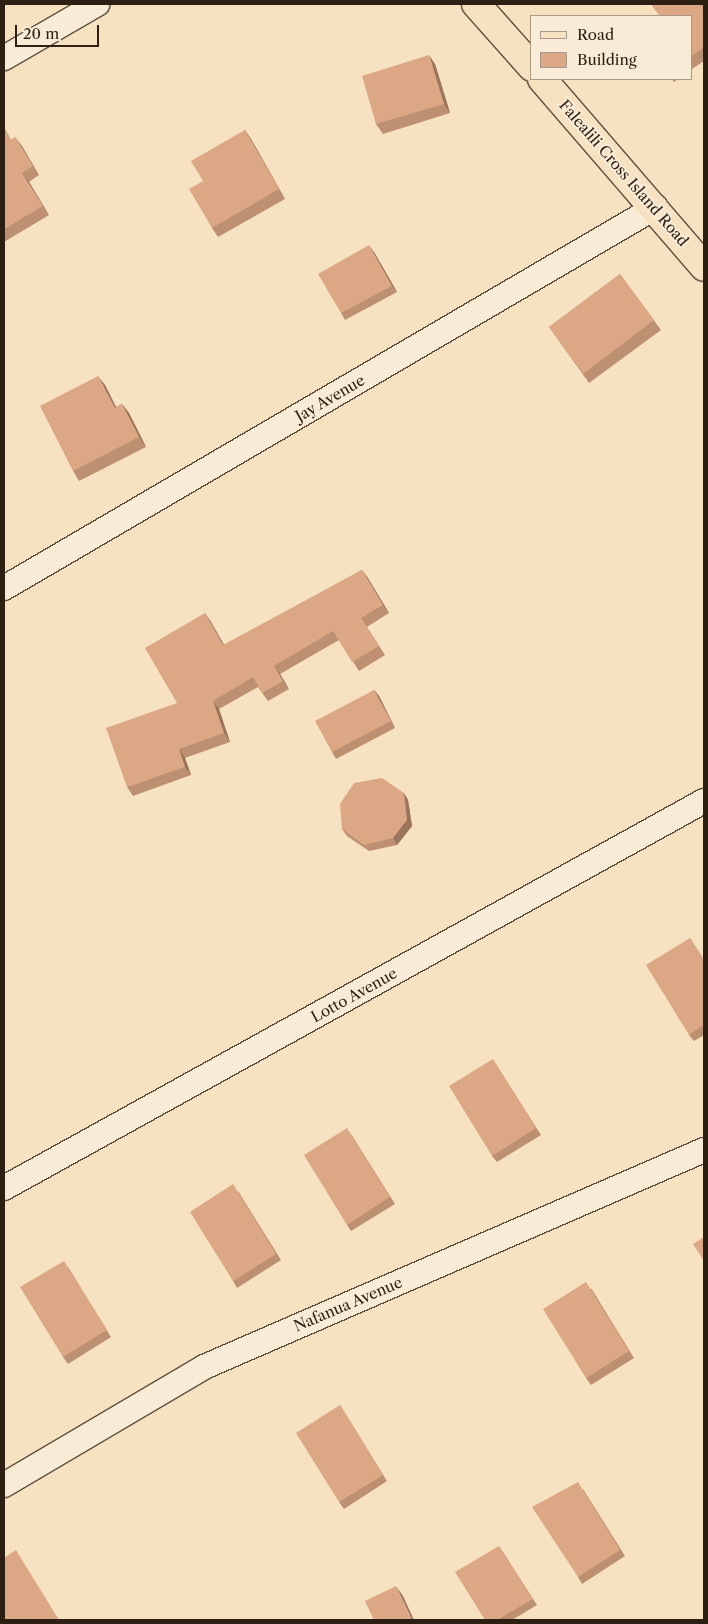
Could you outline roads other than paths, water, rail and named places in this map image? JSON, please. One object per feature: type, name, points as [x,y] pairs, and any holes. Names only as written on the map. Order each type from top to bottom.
[{"type":"main road","points":[[476,4],[530,65]]},
{"type":"main road","name":"Falealili Cross Island Road","points":[[543,80],[656,207],[704,267]]},
{"type":"street","points":[[4,58],[97,4]]},
{"type":"street","name":"Jay Avenue","points":[[4,588],[656,207]]},
{"type":"street","name":"Lotto Avenue","points":[[4,1188],[704,801]]},
{"type":"street","name":"Nafanua Avenue","points":[[4,1485],[204,1367],[704,1150]]}]
